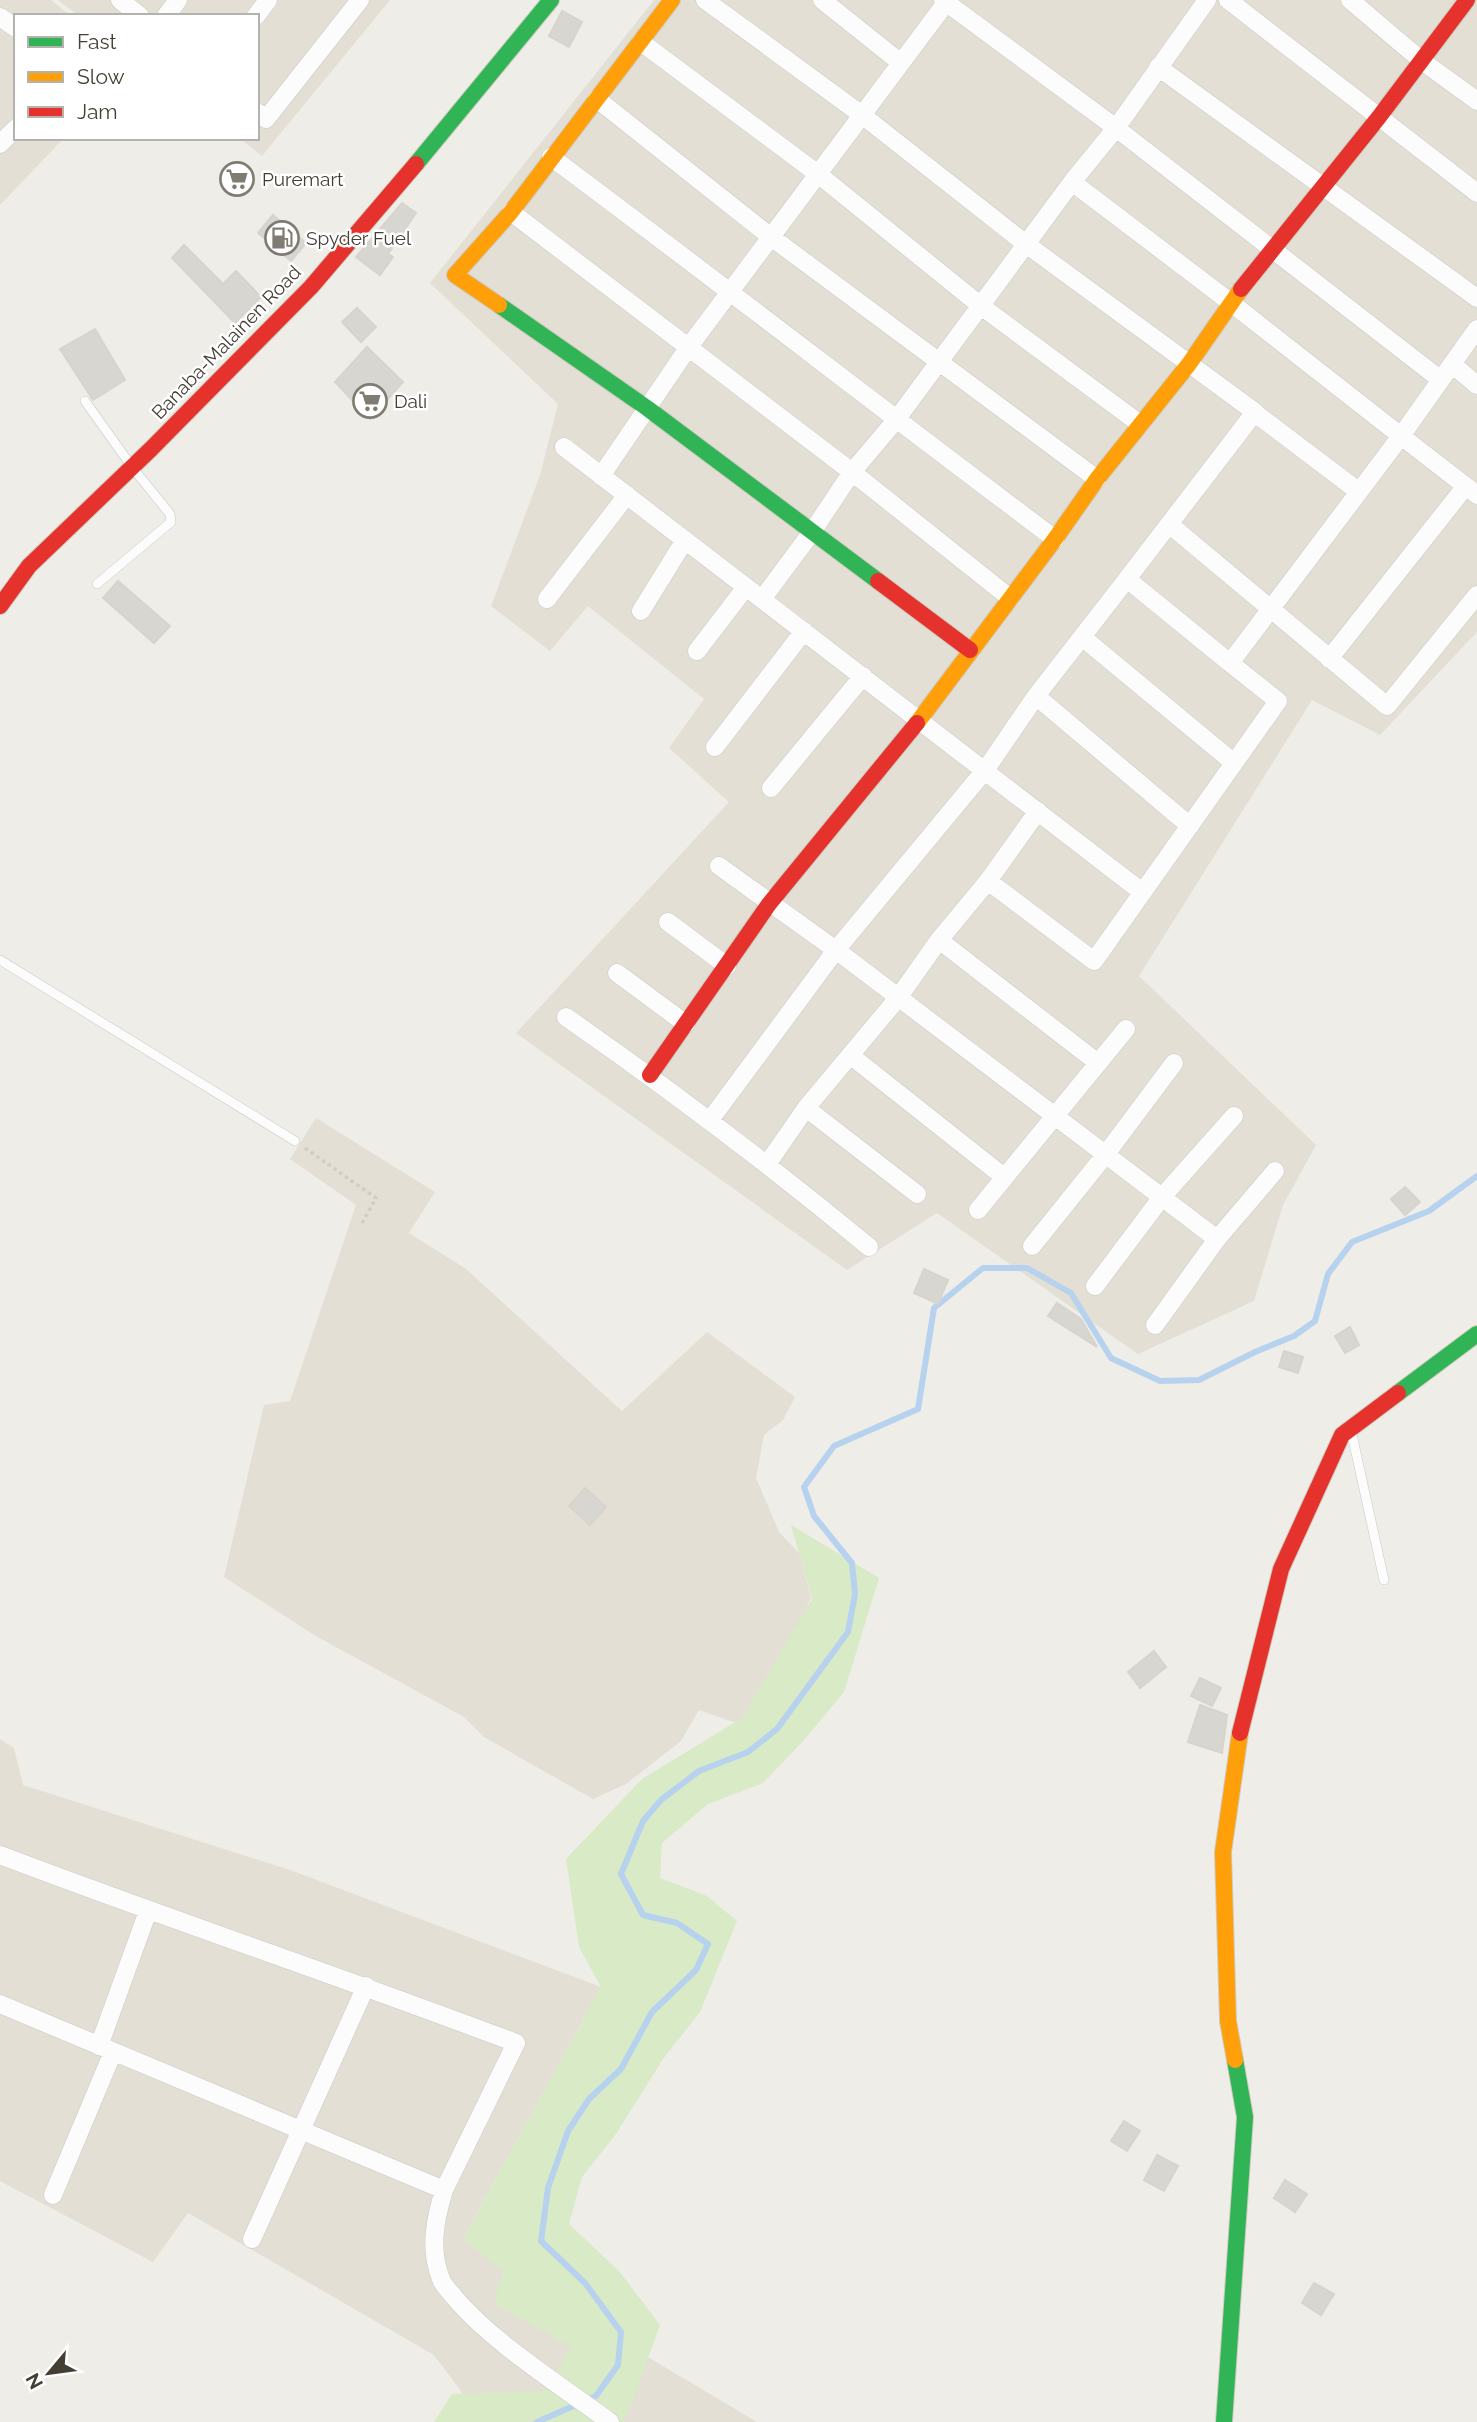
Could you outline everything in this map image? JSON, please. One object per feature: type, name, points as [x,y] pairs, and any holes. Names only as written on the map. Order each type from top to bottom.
[{"type":"street","points":[[120,0],[138,14]]},
{"type":"street","points":[[259,114],[266,119],[360,0]]},
{"type":"street","name":"Banaba-Malainen Road","points":[[0,606],[29,566],[311,287],[551,0]]},
{"type":"street","points":[[672,0],[512,212],[455,275],[647,408],[970,650]]},
{"type":"street","points":[[705,0],[862,115],[1026,244],[1358,491]]},
{"type":"street","points":[[822,0],[901,63]]},
{"type":"street","points":[[762,599],[852,472],[896,419],[1072,182],[1116,128],[1207,0]]},
{"type":"street","points":[[1228,0],[1477,193]]},
{"type":"street","points":[[1350,0],[1422,61],[1477,102]]},
{"type":"street","points":[[650,1075],[769,904],[919,719],[1097,479],[1189,364],[1230,302],[1379,117],[1466,0]]},
{"type":"street","points":[[601,476],[688,348],[945,1],[1116,128],[1441,380]]},
{"type":"street","points":[[640,42],[818,174],[981,306],[1140,424]]},
{"type":"street","points":[[1158,67],[1477,298]]},
{"type":"street","points":[[597,99],[771,237],[1097,479]]},
{"type":"street","points":[[0,144],[14,130]]},
{"type":"street","points":[[551,157],[1055,539]]},
{"type":"street","points":[[1072,182],[1471,491],[1329,659]]},
{"type":"street","points":[[512,212],[852,472],[1010,598]]},
{"type":"street","points":[[1230,663],[1401,436],[1477,329]]},
{"type":"street","points":[[1452,364],[1477,385]]},
{"type":"street","points":[[710,1120],[836,950],[986,769],[1036,696],[1255,413]]},
{"type":"street","points":[[565,447],[986,769],[1142,892]]},
{"type":"street","points":[[547,599],[627,495]]},
{"type":"street","points":[[1169,524],[1387,705],[1477,595]]},
{"type":"street","points":[[641,611],[685,540]]},
{"type":"street","points":[[988,881],[1094,961],[1278,701],[1127,579]]},
{"type":"street","points":[[697,651],[746,587]]},
{"type":"street","points":[[715,747],[804,631]]},
{"type":"street","points":[[1083,636],[1234,763]]},
{"type":"street","points":[[771,788],[863,676]]},
{"type":"street","points":[[1036,696],[1190,826]]},
{"type":"street","points":[[768,1163],[806,1108],[898,998],[1038,811]]},
{"type":"street","points":[[719,866],[836,950],[1217,1238]]},
{"type":"street","points":[[668,922],[727,965]]},
{"type":"street","points":[[939,940],[1098,1063]]},
{"type":"street","points":[[617,973],[686,1024]]},
{"type":"street","points":[[566,1017],[650,1075],[768,1163],[869,1247]]},
{"type":"street","points":[[978,1210],[1126,1029]]},
{"type":"street","points":[[850,1055],[1004,1177]]},
{"type":"street","points":[[1032,1246],[1174,1063]]},
{"type":"street","points":[[806,1108],[917,1194]]},
{"type":"street","points":[[1095,1286],[1162,1197],[1234,1116]]},
{"type":"street","points":[[1155,1325],[1217,1238],[1275,1171]]},
{"type":"street","points":[[1224,2422],[1245,2116],[1228,2021],[1223,1852],[1242,1717],[1281,1569],[1342,1434],[1477,1334]]},
{"type":"street","points":[[0,1855],[148,1911],[366,1986],[516,2043],[444,2190],[436,2217],[433,2247],[442,2282],[466,2311],[496,2337],[610,2422]]},
{"type":"street","points":[[53,2194],[106,2049],[148,1911]]},
{"type":"street","points":[[253,2239],[366,1986]]},
{"type":"street","points":[[0,2004],[444,2190]]},
{"type":"lane","points":[[85,401],[132,467],[170,514],[171,522],[97,584]]},
{"type":"lane","points":[[0,960],[295,1141]]},
{"type":"lane","points":[[1351,1428],[1384,1580]]},
{"type":"path","points":[[295,1141],[376,1198],[361,1225]]},
{"type":"shaded area","points":[[0,0],[51,0],[68,14],[14,14],[14,140],[62,140],[0,205]]},
{"type":"shaded area","points":[[58,0],[390,0],[262,156],[242,140],[259,140],[259,14],[76,14]]},
{"type":"shaded area","points":[[654,0],[1477,0],[1477,632],[1380,735],[1312,700],[1139,976],[1316,1145],[1283,1205],[1254,1301],[1138,1354],[937,1213],[847,1270],[516,1033],[729,802],[669,748],[704,699],[588,606],[550,651],[491,606],[540,475],[558,404],[430,283]]},
{"type":"shaded area","points":[[316,1118],[435,1192],[409,1233],[466,1269],[622,1411],[707,1332],[795,1397],[783,1420],[764,1435],[756,1478],[779,1532],[799,1553],[811,1598],[753,1729],[699,1710],[681,1741],[626,1784],[593,1799],[484,1737],[464,1717],[314,1635],[224,1577],[264,1405],[290,1401],[356,1205],[290,1159]]},
{"type":"shaded area","points":[[0,1739],[14,1748],[23,1785],[293,1871],[601,1987],[464,2237],[503,2271],[757,2422],[484,2422],[434,2355],[188,2213],[153,2262],[0,2181]]},
{"type":"green space","points":[[791,1525],[879,1578],[844,1692],[763,1783],[708,1804],[662,1843],[660,1878],[707,1896],[737,1921],[700,2012],[663,2059],[616,2134],[582,2177],[569,2224],[619,2271],[660,2325],[628,2414],[623,2422],[434,2422],[452,2394],[545,2391],[571,2347],[494,2303],[503,2271],[463,2239],[601,1987],[579,1947],[566,1859],[642,1779],[742,1718],[812,1599]]},
{"type":"building","points":[[562,11],[582,22],[569,47],[549,36]]},
{"type":"building","points":[[402,203],[416,213],[388,254],[393,257],[380,275],[356,257]]},
{"type":"building","name":"Spyder Fuel","points":[[273,215],[306,243],[291,261],[258,233]]},
{"type":"building","points":[[184,245],[223,284],[236,271],[261,297],[235,323],[172,258]]},
{"type":"building","points":[[357,308],[376,327],[361,342],[342,322]]},
{"type":"building","points":[[95,329],[125,380],[93,400],[60,349]]},
{"type":"building","name":"Dali","points":[[367,347],[403,382],[370,419],[335,382]]},
{"type":"building","points":[[118,581],[170,626],[154,643],[103,598]]},
{"type":"building","points":[[1405,1187],[1420,1202],[1405,1215],[1391,1199]]},
{"type":"building","points":[[924,1269],[948,1280],[938,1304],[914,1293]]},
{"type":"building","points":[[1057,1303],[1081,1319],[1097,1347],[1048,1316]]},
{"type":"building","points":[[1350,1327],[1359,1345],[1345,1353],[1335,1336]]},
{"type":"building","points":[[1284,1351],[1303,1357],[1298,1373],[1279,1367]]},
{"type":"building","points":[[585,1488],[606,1507],[590,1525],[569,1506]]},
{"type":"building","points":[[1154,1651],[1166,1667],[1140,1688],[1128,1672]]},
{"type":"building","points":[[1200,1678],[1221,1688],[1212,1706],[1191,1696]]},
{"type":"building","points":[[1200,1705],[1227,1715],[1222,1753],[1188,1742]]},
{"type":"building","points":[[1124,2121],[1140,2131],[1127,2151],[1111,2141]]},
{"type":"building","points":[[1157,2155],[1178,2166],[1164,2191],[1144,2180]]},
{"type":"building","points":[[1285,2180],[1307,2194],[1295,2212],[1274,2198]]},
{"type":"building","points":[[1314,2283],[1334,2294],[1321,2315],[1302,2303]]},
{"type":"waterway","points":[[537,2422],[596,2396],[618,2365],[621,2332],[585,2283],[541,2241],[548,2188],[568,2131],[589,2099],[621,2069],[652,2012],[696,1970],[708,1944],[677,1923],[643,1915],[621,1874],[643,1821],[661,1800],[699,1771],[748,1752],[777,1729],[848,1632],[855,1594],[852,1563],[814,1516],[804,1487],[834,1446],[918,1409],[934,1308],[983,1268],[1027,1268],[1071,1293],[1111,1358],[1160,1381],[1199,1380],[1294,1336],[1315,1321],[1328,1274],[1352,1242],[1429,1211],[1477,1176]]},
{"type":"traffic: fast","points":[[416,164],[551,0]]},
{"type":"traffic: fast","points":[[499,305],[647,408],[878,581]]},
{"type":"traffic: fast","points":[[1398,1393],[1477,1334]]},
{"type":"traffic: fast","points":[[1224,2422],[1245,2117],[1235,2060]]},
{"type":"traffic: slow","points":[[499,305],[455,275],[511,212],[672,0]]},
{"type":"traffic: slow","points":[[917,723],[1097,479],[1189,364],[1241,289]]},
{"type":"traffic: slow","points":[[1235,2060],[1228,2021],[1223,1852],[1240,1733]]},
{"type":"traffic: jam","points":[[1241,289],[1379,117],[1467,0]]},
{"type":"traffic: jam","points":[[0,606],[29,566],[151,449],[311,287],[416,164]]},
{"type":"traffic: jam","points":[[878,581],[970,650]]},
{"type":"traffic: jam","points":[[650,1075],[769,904],[917,723]]},
{"type":"traffic: jam","points":[[1240,1733],[1281,1569],[1342,1435],[1398,1393]]},
{"type":"place","name":"Puremart","points":[[237,179]]},
{"type":"place","name":"Spyder Fuel","points":[[282,238]]},
{"type":"place","name":"Dali","points":[[370,401]]}]
